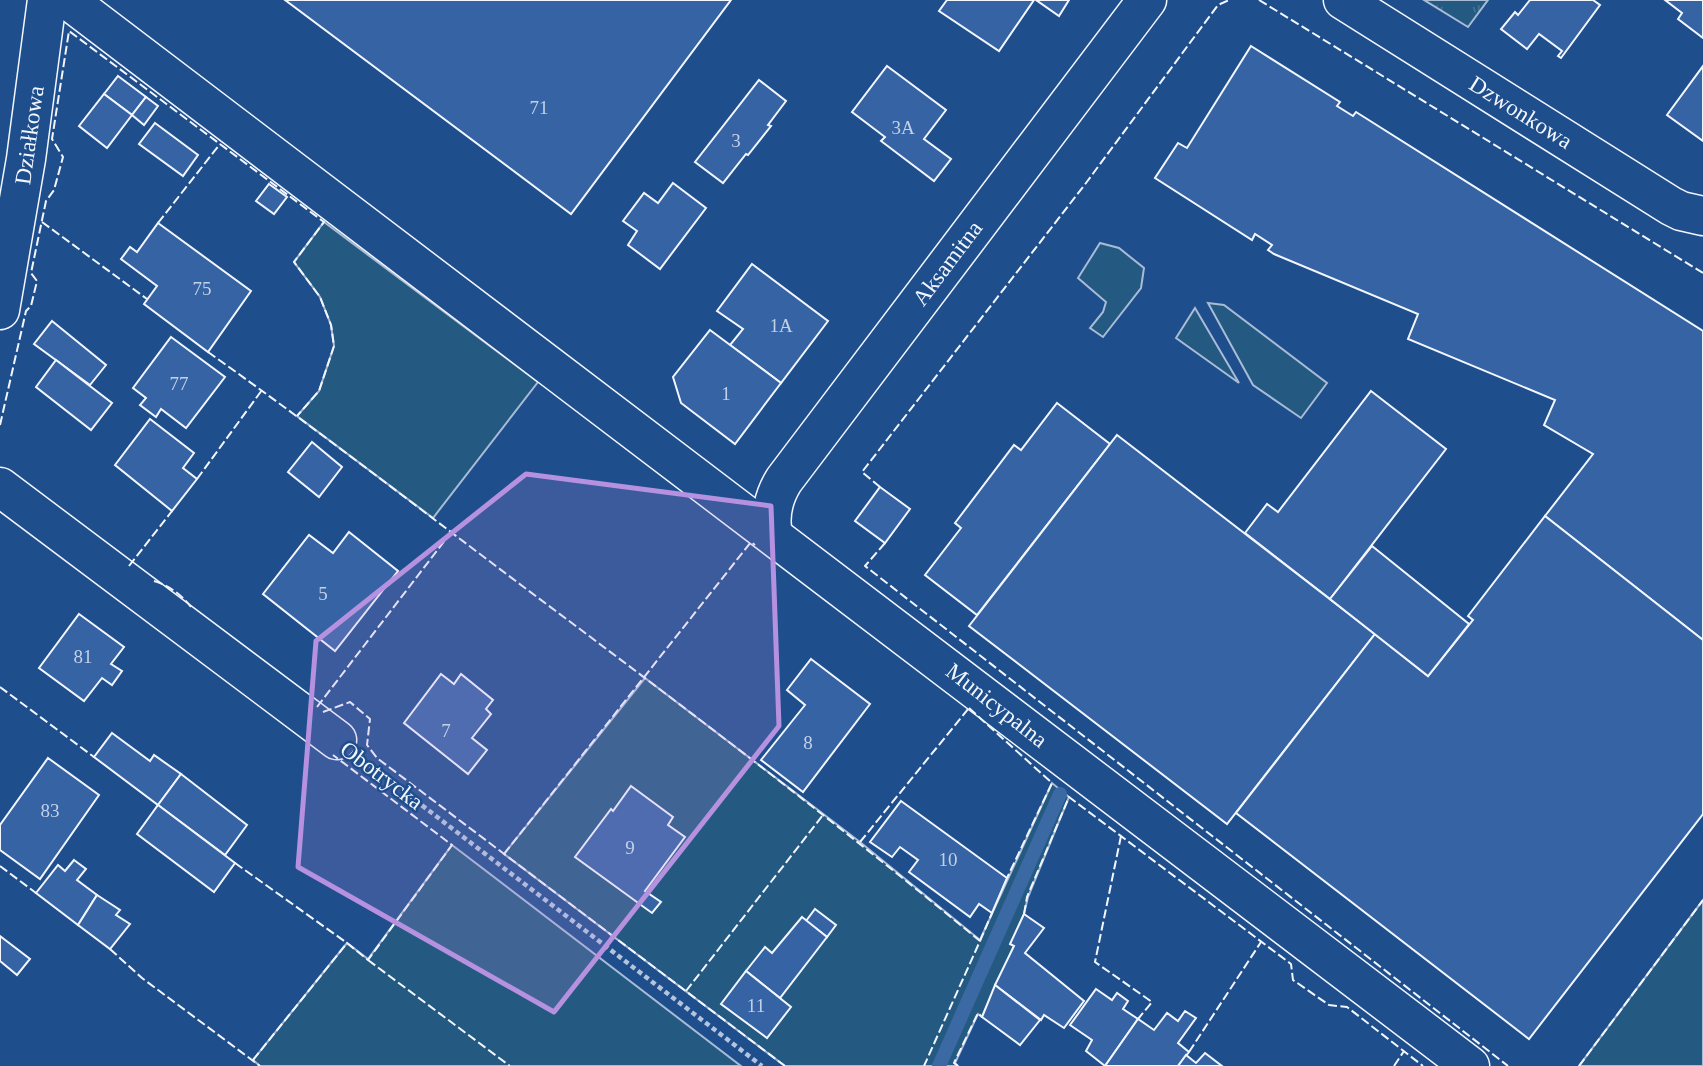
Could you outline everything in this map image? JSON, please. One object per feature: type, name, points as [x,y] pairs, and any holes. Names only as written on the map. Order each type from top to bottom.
[{"type":"street","name":"Działkowa","points":[[0,310],[26,159],[47,0]]},
{"type":"street","name":"Municypalna","points":[[68,0],[1470,1066]]},
{"type":"street","name":"Aksamitna","points":[[773,535],[772,511],[784,480],[1147,0]]},
{"type":"street","name":"Dzwonkowa","points":[[1343,0],[1671,206],[1703,216]]},
{"type":"street","name":"Obotrycka","points":[[0,486],[337,740]]},
{"type":"path","name":"Obotrycka","points":[[337,740],[762,1066]]},
{"type":"highlighted area","points":[[526,474],[771,506],[779,726],[554,1012],[298,867],[316,641]]},
{"type":"green space","points":[[1424,0],[1488,0],[1468,27]]},
{"type":"green space","points":[[324,222],[538,382],[433,518],[297,416],[319,391],[334,346],[331,325],[320,297],[294,262]]},
{"type":"green space","points":[[1100,243],[1119,248],[1144,268],[1141,288],[1103,337],[1090,328],[1103,312],[1106,302],[1078,278]]},
{"type":"green space","points":[[1208,303],[1224,305],[1327,383],[1301,418],[1253,385]]},
{"type":"green space","points":[[1195,308],[1239,383],[1176,338]]},
{"type":"green space","points":[[645,678],[860,842],[980,940],[1052,783],[1069,797],[1028,897],[1011,944],[1014,946],[982,1017],[978,1014],[955,1063],[958,1066],[785,1066],[504,854]]},
{"type":"green space","points":[[452,845],[741,1066],[260,1066],[253,1060],[347,943],[368,959]]},
{"type":"green space","points":[[1703,900],[1703,1066],[1579,1066]]},
{"type":"building","points":[[285,0],[731,0],[571,214]]},
{"type":"building","points":[[947,0],[1034,0],[999,51],[939,11]]},
{"type":"building","points":[[1036,0],[1069,0],[1059,16]]},
{"type":"building","points":[[1530,0],[1593,0],[1600,5],[1561,58],[1558,56],[1562,51],[1539,34],[1527,49],[1501,29],[1515,12],[1518,15]]},
{"type":"building","points":[[1665,0],[1703,0],[1703,38],[1678,19],[1682,13]]},
{"type":"building","points":[[1251,46],[1340,102],[1337,106],[1353,116],[1356,112],[1703,331],[1703,640],[1545,516],[1593,454],[1544,425],[1555,400],[1408,339],[1418,314],[1274,254],[1268,250],[1272,245],[1255,234],[1252,240],[1155,178],[1178,143],[1187,148]]},
{"type":"building","points":[[887,66],[946,110],[924,139],[951,159],[934,181],[881,141],[885,137],[852,112]]},
{"type":"building","points":[[1703,66],[1703,141],[1667,115]]},
{"type":"building","points":[[118,76],[146,97],[132,115],[104,94]]},
{"type":"building","points":[[759,80],[786,101],[768,125],[771,126],[723,183],[695,162]]},
{"type":"building","points":[[104,94],[132,115],[107,148],[79,126]]},
{"type":"building","points":[[146,97],[158,106],[144,125],[132,115]]},
{"type":"building","points":[[155,123],[198,155],[183,176],[139,144]]},
{"type":"building","points":[[673,183],[706,208],[660,269],[628,245],[637,231],[623,221],[644,193],[658,203]]},
{"type":"building","points":[[269,184],[287,197],[274,214],[256,201]]},
{"type":"building","points":[[158,223],[251,291],[208,352],[144,304],[157,286],[121,259],[130,247],[137,252]]},
{"type":"building","points":[[752,264],[828,321],[781,383],[730,345],[743,329],[717,311]]},
{"type":"building","points":[[52,321],[106,365],[90,385],[34,344]]},
{"type":"building","points":[[710,330],[781,383],[735,444],[681,403],[673,377]]},
{"type":"building","points":[[171,337],[225,377],[186,428],[161,409],[156,417],[140,405],[146,398],[133,388]]},
{"type":"building","points":[[56,360],[112,403],[91,430],[36,387]]},
{"type":"building","points":[[1371,391],[1446,449],[1330,599],[1245,533],[1267,504],[1278,512]]},
{"type":"building","points":[[1057,403],[1110,444],[977,615],[925,575],[961,528],[955,523],[1014,445],[1021,450]]},
{"type":"building","points":[[150,419],[194,453],[183,468],[197,479],[172,511],[115,465]]},
{"type":"building","points":[[1117,435],[1375,634],[1227,824],[969,626]]},
{"type":"building","points":[[312,442],[342,467],[319,497],[288,472]]},
{"type":"building","points":[[880,487],[910,509],[885,543],[855,521]]},
{"type":"building","points":[[1545,516],[1703,640],[1703,814],[1529,1039],[1236,813],[1375,634],[1428,676],[1473,620],[1468,616]]},
{"type":"building","points":[[349,532],[398,571],[335,651],[263,594],[309,535],[333,553]]},
{"type":"building","points":[[1372,546],[1469,624],[1428,676],[1330,599]]},
{"type":"building","points":[[79,614],[124,647],[111,664],[122,671],[112,685],[102,678],[84,701],[39,668]]},
{"type":"building","points":[[811,659],[870,704],[803,792],[761,760],[805,705],[787,690]]},
{"type":"building","points":[[441,674],[454,684],[461,674],[493,700],[486,709],[491,714],[472,738],[487,750],[468,774],[404,723]]},
{"type":"building","points":[[112,733],[150,761],[154,755],[181,774],[158,805],[94,757]]},
{"type":"building","points":[[48,758],[99,795],[40,879],[0,850],[0,825]]},
{"type":"building","points":[[181,774],[247,825],[225,855],[158,805]]},
{"type":"building","points":[[631,786],[673,817],[668,825],[685,837],[645,891],[661,902],[652,913],[575,857]]},
{"type":"building","points":[[901,801],[1007,878],[992,913],[979,904],[970,917],[909,872],[918,860],[900,847],[892,857],[870,842]]},
{"type":"building","points":[[158,805],[235,863],[214,892],[137,834]]},
{"type":"building","points":[[74,860],[86,869],[77,880],[97,895],[78,925],[36,893],[58,865],[65,871]]},
{"type":"building","points":[[97,895],[120,910],[116,915],[130,924],[110,949],[78,925]]},
{"type":"building","points":[[815,909],[836,925],[827,937],[806,921]]},
{"type":"building","points":[[1024,914],[1044,928],[1025,953],[1084,1001],[1064,1028],[1044,1015],[1041,1020],[995,985],[1014,946],[1010,944]]},
{"type":"building","points":[[802,917],[827,937],[780,998],[746,971],[765,947],[772,953]]},
{"type":"building","points":[[0,936],[30,959],[17,975],[0,961]]},
{"type":"building","points":[[746,971],[791,1007],[767,1038],[721,1004]]},
{"type":"building","points":[[995,985],[1040,1020],[1020,1045],[982,1017]]},
{"type":"building","points":[[1096,989],[1112,1000],[1117,993],[1128,1001],[1123,1009],[1138,1019],[1105,1066],[1086,1051],[1092,1040],[1070,1025]]},
{"type":"building","points":[[1185,1011],[1196,1018],[1178,1043],[1189,1052],[1178,1066],[1105,1066],[1138,1019],[1154,1030],[1167,1013],[1178,1021]]},
{"type":"building","points":[[1205,1053],[1222,1066],[1178,1066],[1186,1055],[1196,1063]]},
{"type":"waterway","points":[[939,1066],[1060,794]]},
{"type":"fence","points":[[880,487],[862,472],[1086,183],[1218,5],[1229,0]]},
{"type":"fence","points":[[1259,0],[1703,273]]},
{"type":"fence","points":[[0,425],[26,311],[31,306],[37,281],[31,273],[46,201],[54,190],[63,157],[52,139],[69,31],[324,222],[294,262],[320,297],[331,325],[334,346],[319,391],[297,416]]},
{"type":"fence","points":[[158,223],[220,144]]},
{"type":"fence","points":[[42,222],[147,299]]},
{"type":"fence","points":[[208,352],[328,439],[698,718],[980,941],[924,1066]]},
{"type":"fence","points":[[197,479],[262,390]]},
{"type":"fence","points":[[129,566],[172,511]]},
{"type":"fence","points":[[317,707],[449,535]]},
{"type":"fence","points":[[504,854],[751,542],[755,545]]},
{"type":"fence","points":[[885,543],[865,566],[1508,1066]]},
{"type":"fence","points":[[154,581],[174,591],[191,607]]},
{"type":"fence","points":[[0,687],[94,757]]},
{"type":"fence","points":[[323,712],[350,702],[370,719],[367,745],[377,758],[785,1066]]},
{"type":"fence","points":[[969,708],[1052,783],[1007,878]]},
{"type":"fence","points":[[860,842],[969,708]]},
{"type":"fence","points":[[253,1060],[347,943],[368,960],[452,845],[333,755]]},
{"type":"fence","points":[[1024,914],[1027,897],[1069,797],[1291,964],[1293,980],[1329,1005],[1347,1007],[1423,1066]]},
{"type":"fence","points":[[686,991],[823,815]]},
{"type":"fence","points":[[1121,836],[1095,962],[1152,1002],[1138,1019]]},
{"type":"fence","points":[[235,863],[347,943]]},
{"type":"fence","points":[[0,866],[36,893]]},
{"type":"fence","points":[[1579,1066],[1703,900]]},
{"type":"fence","points":[[980,941],[992,913]]},
{"type":"fence","points":[[1189,1052],[1261,942]]},
{"type":"fence","points":[[110,949],[142,978],[260,1066]]},
{"type":"fence","points":[[368,960],[510,1066]]},
{"type":"fence","points":[[958,1066],[954,1063],[978,1013],[982,1017]]},
{"type":"fence","points":[[1394,1066],[1404,1051]]}]
